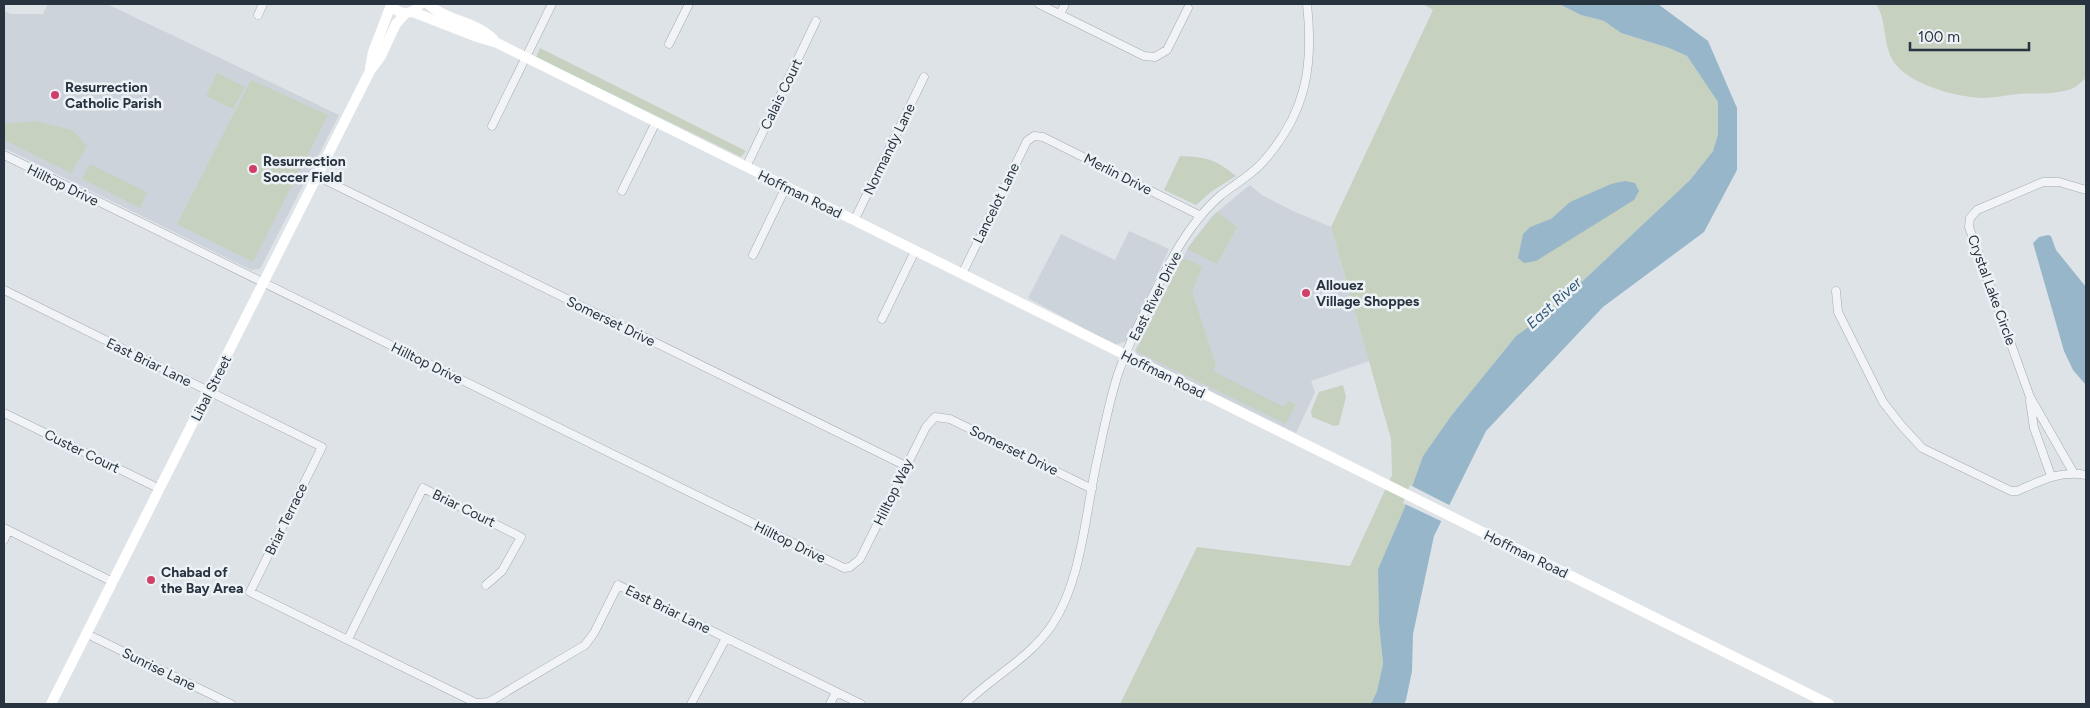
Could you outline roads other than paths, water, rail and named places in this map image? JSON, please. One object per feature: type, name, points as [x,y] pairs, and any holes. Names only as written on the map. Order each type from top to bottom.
[{"type":"street","points":[[258,15],[263,4]]},
{"type":"street","name":"Hoffman Road","points":[[428,4],[439,12],[482,30],[496,43]]},
{"type":"street","points":[[492,126],[552,4]]},
{"type":"street","points":[[669,44],[689,4]]},
{"type":"street","points":[[1039,4],[1144,56],[1156,57],[1167,50],[1188,8]]},
{"type":"street","points":[[1060,14],[1065,4]]},
{"type":"street","name":"East River Drive","points":[[964,704],[977,691],[1028,650],[1051,627],[1066,601],[1075,571],[1118,375],[1125,355],[1166,269],[1187,235],[1221,195],[1244,179],[1263,162],[1298,109],[1310,55],[1308,4]]},
{"type":"street","name":"Hoffman Road","points":[[391,5],[397,11],[413,10],[526,57],[1829,704]]},
{"type":"street","name":"Libal Street","points":[[370,71],[373,52],[391,5]]},
{"type":"street","name":"Libal Street","points":[[51,704],[370,71],[381,56],[396,24],[413,10]]},
{"type":"street","name":"Calais Court","points":[[746,167],[816,20]]},
{"type":"street","name":"Normandy Lane","points":[[854,221],[924,77]]},
{"type":"street","points":[[622,191],[656,122]]},
{"type":"street","name":"Merlin Drive","points":[[1034,136],[1044,137],[1202,216]]},
{"type":"street","name":"Lancelot Lane","points":[[962,274],[1027,141],[1034,136]]},
{"type":"street","name":"Hilltop Drive","points":[[4,155],[837,566],[850,567]]},
{"type":"street","name":"Somerset Drive","points":[[318,176],[906,466]]},
{"type":"street","name":"Crystal Lake Circle","points":[[2073,472],[2030,396],[1969,227],[1970,218],[1977,210],[2043,182],[2059,182],[2086,190]]},
{"type":"street","points":[[753,255],[786,187]]},
{"type":"street","points":[[882,319],[915,251]]},
{"type":"street","name":"East Briar Lane","points":[[4,290],[322,447]]},
{"type":"street","points":[[1836,291],[1838,312],[1883,402],[1922,448],[2011,492],[2052,476],[2073,472],[2086,475]]},
{"type":"street","name":"Crystal Lake Circle","points":[[2030,396],[2034,428],[2052,476]]},
{"type":"street","name":"Custer Court","points":[[4,412],[160,489]]},
{"type":"street","name":"Somerset Drive","points":[[935,417],[950,419],[1092,489]]},
{"type":"street","name":"Hilltop Way","points":[[850,567],[860,559],[926,427],[935,417]]},
{"type":"street","name":"Briar Terrace","points":[[250,592],[322,447]]},
{"type":"street","name":"Briar Court","points":[[348,639],[423,488],[521,537],[502,571],[486,585]]},
{"type":"street","points":[[4,540],[6,529],[113,582]]},
{"type":"street","name":"East Briar Lane","points":[[250,592],[480,704],[489,702],[584,645],[594,633],[618,585],[851,701],[861,704]]},
{"type":"street","name":"Sunrise Lane","points":[[87,634],[231,704]]},
{"type":"street","points":[[691,704],[726,638]]},
{"type":"street","points":[[830,704],[836,692]]},
{"type":"water","points":[[1559,4],[1658,4],[1708,41],[1737,108],[1737,170],[1704,232],[1603,307],[1486,431],[1434,536],[1413,634],[1412,671],[1406,700],[1404,704],[1371,704],[1377,691],[1383,664],[1379,624],[1378,569],[1404,509],[1423,456],[1451,416],[1516,336],[1553,309],[1690,180],[1713,151],[1718,134],[1718,102],[1687,56],[1669,48],[1621,33],[1604,21],[1581,15]]},
{"type":"water","points":[[1625,181],[1635,183],[1639,191],[1634,200],[1536,261],[1524,263],[1518,258],[1523,234],[1530,227],[1551,219],[1570,202],[1611,184]]},
{"type":"water","points":[[2051,236],[2056,250],[2086,287],[2086,385],[2073,370],[2064,351],[2033,243],[2039,237]]},
{"type":"place","name":"Resurrection Catholic Parish","points":[[55,95]]},
{"type":"place","name":"Resurrection Soccer Field","points":[[253,169]]},
{"type":"place","name":"Allouez Village Shoppes","points":[[1306,293]]},
{"type":"place","name":"Chabad of the Bay Area","points":[[151,580]]},
{"type":"water label","name":"East River","points":[[1554,303]]}]
